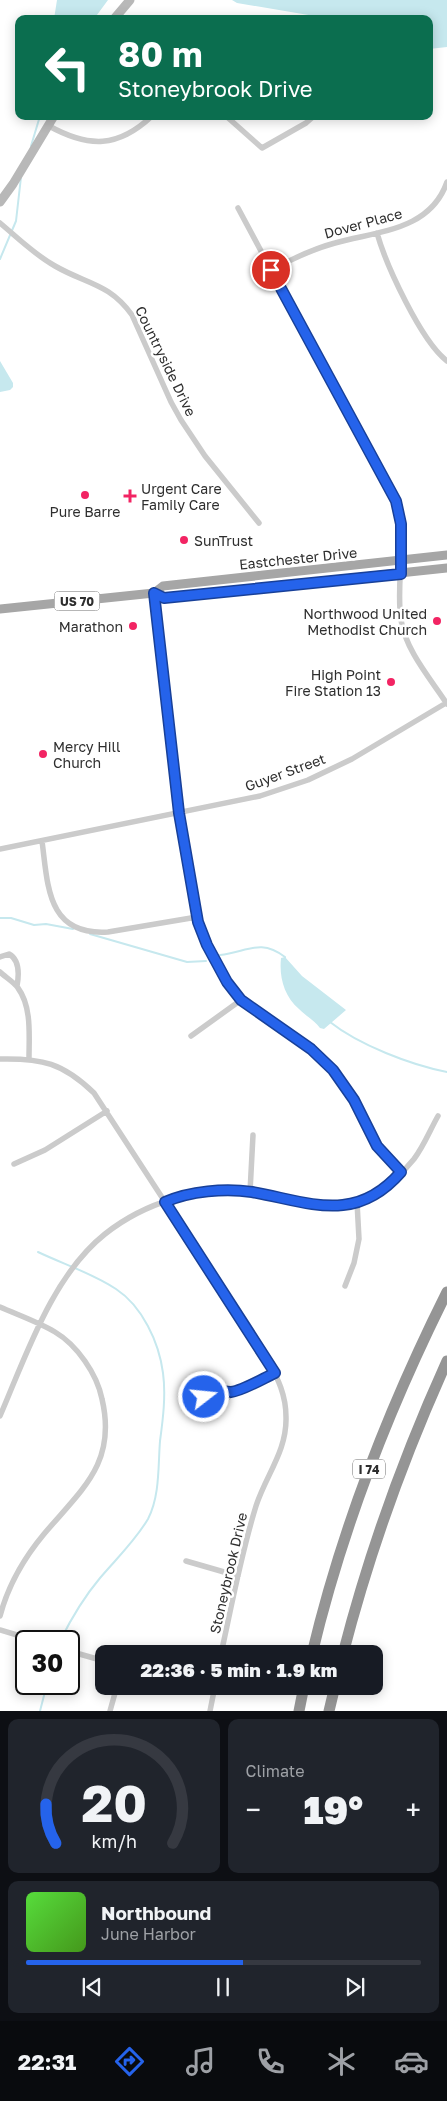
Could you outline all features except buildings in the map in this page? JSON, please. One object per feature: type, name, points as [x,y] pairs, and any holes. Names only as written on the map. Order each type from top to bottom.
[{"type":"highway","name":"I 74","points":[[314,1645],[339,1555],[370,1466],[406,1379],[447,1292]]},
{"type":"highway","name":"I 74","points":[[346,1645],[382,1520],[415,1433],[447,1361]]},
{"type":"highway","points":[[299,1711],[302,1695]]},
{"type":"highway","points":[[329,1711],[333,1695]]},
{"type":"main road","name":"Eastchester Drive","points":[[0,609],[154,593],[163,586],[447,555]]},
{"type":"main road","name":"Eastchester Drive","points":[[154,593],[164,598],[447,568]]},
{"type":"street","points":[[117,15],[130,0]]},
{"type":"street","points":[[0,202],[52,120]]},
{"type":"street","points":[[49,126],[76,138],[91,142],[107,142],[126,136],[147,120]]},
{"type":"street","points":[[230,120],[262,148],[309,120]]},
{"type":"street","name":"Dover Place","points":[[271,270],[314,249],[396,229],[418,219],[438,199],[447,182]]},
{"type":"street","points":[[238,208],[396,501],[401,524],[400,609],[404,633],[413,652],[447,704]]},
{"type":"street","name":"Countryside Drive","points":[[0,223],[54,266],[104,288],[123,303],[132,315],[181,420],[205,456],[259,524]]},
{"type":"street","points":[[377,233],[390,269],[426,337],[447,361]]},
{"type":"street","points":[[154,593],[179,813],[197,917],[216,964],[241,1000],[311,1049],[333,1070],[354,1100],[377,1146],[401,1172]]},
{"type":"street","name":"Guyer Street","points":[[0,849],[255,798],[308,780],[360,755],[447,704]]},
{"type":"street","points":[[42,841],[51,900],[62,917],[76,928],[93,933],[108,932],[197,917]]},
{"type":"street","points":[[0,957],[9,954],[15,960],[18,969],[17,986],[27,1011],[29,1058]]},
{"type":"street","points":[[0,972],[17,986]]},
{"type":"street","points":[[191,1036],[241,1000]]},
{"type":"street","name":"Stoneybrook Drive","points":[[0,1059],[29,1058],[63,1068],[94,1093],[282,1386],[286,1418],[284,1437],[278,1459],[257,1503],[243,1550],[224,1645]]},
{"type":"street","points":[[14,1164],[44,1150],[107,1111]]},
{"type":"street","points":[[0,1416],[50,1304],[82,1256],[99,1239],[133,1216],[174,1198],[199,1193],[224,1191],[250,1192],[316,1206],[346,1205],[357,1202],[380,1191],[392,1182],[415,1158],[438,1116]]},
{"type":"street","points":[[250,1192],[253,1135]]},
{"type":"street","points":[[345,1286],[354,1263],[359,1239],[357,1202]]},
{"type":"street","points":[[0,1307],[57,1333],[72,1346],[92,1372],[101,1392],[106,1414],[106,1440],[101,1459],[91,1478],[66,1510],[43,1534],[24,1562],[10,1586],[0,1616]]},
{"type":"street","points":[[233,1392],[211,1390],[204,1395],[204,1403],[210,1410],[216,1410],[233,1392],[275,1373]]},
{"type":"street","points":[[186,1560],[238,1576]]},
{"type":"street","points":[[0,1630],[15,1634]]},
{"type":"street","points":[[80,1654],[95,1658]]},
{"type":"street","points":[[110,1711],[114,1695]]},
{"type":"street","points":[[210,1711],[213,1695]]},
{"type":"water","points":[[57,0],[108,0],[97,15],[55,15]]},
{"type":"water","points":[[232,0],[447,0],[447,47],[433,49],[433,15],[308,15],[237,3]]},
{"type":"water","points":[[0,361],[13,383],[13,387],[10,390],[0,392]]},
{"type":"water","points":[[285,957],[302,976],[346,1010],[324,1029],[320,1028],[299,1009],[286,992],[282,979],[281,965],[281,958]]},
{"type":"waterway","points":[[31,146],[39,120]]},
{"type":"waterway","points":[[0,259],[16,221],[21,177]]},
{"type":"waterway","points":[[0,918],[11,918],[34,925],[46,924],[73,929]]},
{"type":"waterway","points":[[90,934],[187,962],[206,961]]},
{"type":"waterway","points":[[220,955],[261,947],[276,951],[285,959]]},
{"type":"waterway","points":[[330,1022],[355,1039],[386,1053],[447,1072]]},
{"type":"waterway","points":[[38,1252],[97,1278],[116,1289],[134,1305],[148,1326],[158,1349],[164,1381],[164,1407],[158,1481],[152,1510],[137,1535],[89,1593],[66,1630]]},
{"type":"waterway","points":[[40,1711],[44,1695]]},
{"type":"place","name":"Pure Barre","points":[[85,495]]},
{"type":"place","name":"Urgent Care Family Care","points":[[130,496]]},
{"type":"place","name":"SunTrust","points":[[184,540]]},
{"type":"place","name":"Northwood United Methodist Church","points":[[437,621]]},
{"type":"place","name":"Marathon","points":[[133,626]]},
{"type":"place","name":"High Point Fire Station 13","points":[[391,682]]},
{"type":"place","name":"Mercy Hill Church","points":[[43,754]]},
{"type":"route","points":[[204,1397],[206,1393],[213,1389],[233,1392],[275,1373],[165,1202],[174,1198],[199,1193],[224,1191],[250,1192],[316,1206],[346,1205],[380,1191],[401,1172],[377,1146],[361,1118],[354,1100],[333,1070],[311,1049],[241,1000],[227,982],[216,964],[198,922],[179,813],[162,648],[154,593],[164,598],[401,574],[401,524],[396,501],[271,270]]}]
